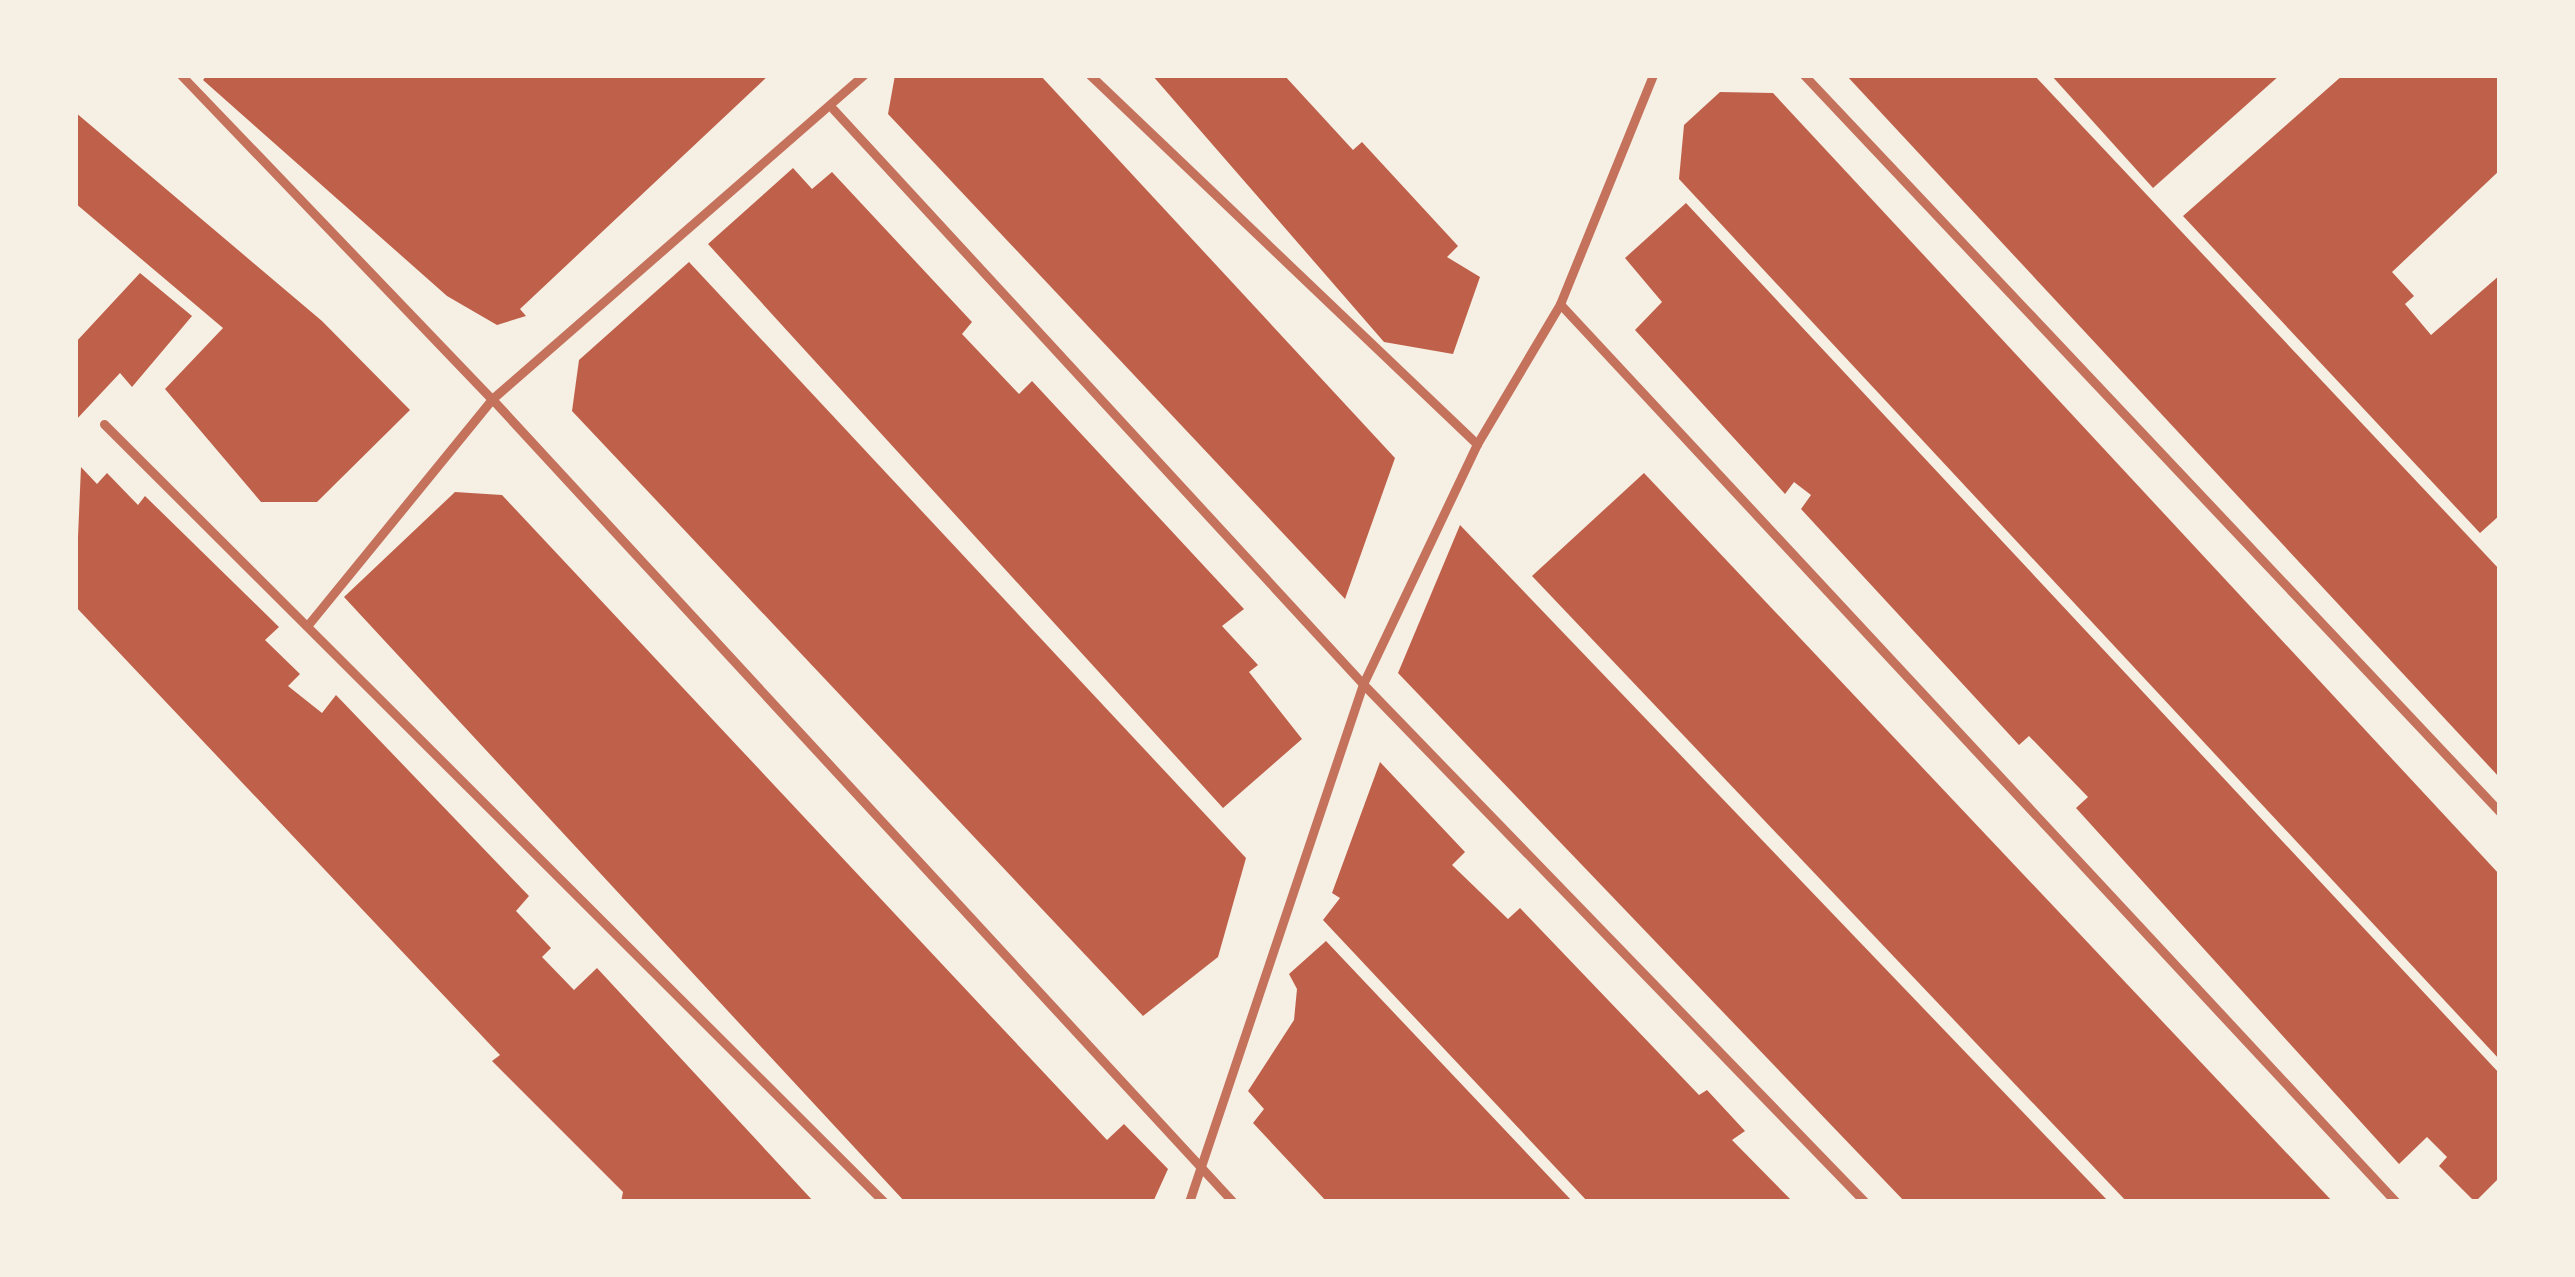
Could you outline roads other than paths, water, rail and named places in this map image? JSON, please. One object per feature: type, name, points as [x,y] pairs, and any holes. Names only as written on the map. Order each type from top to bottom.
[{"type":"lane","points":[[181,75],[492,399],[1233,1202]]},
{"type":"lane","points":[[307,626],[492,399],[833,109],[864,75]]},
{"type":"lane","points":[[1090,75],[1477,444]]},
{"type":"lane","points":[[1189,1202],[1363,684],[1477,444],[1560,304],[1653,75]]},
{"type":"lane","points":[[1804,75],[2500,812]]},
{"type":"lane","points":[[833,109],[1363,684],[1865,1202]]},
{"type":"lane","points":[[1560,304],[2396,1202]]},
{"type":"lane","points":[[104,424],[884,1202]]}]
